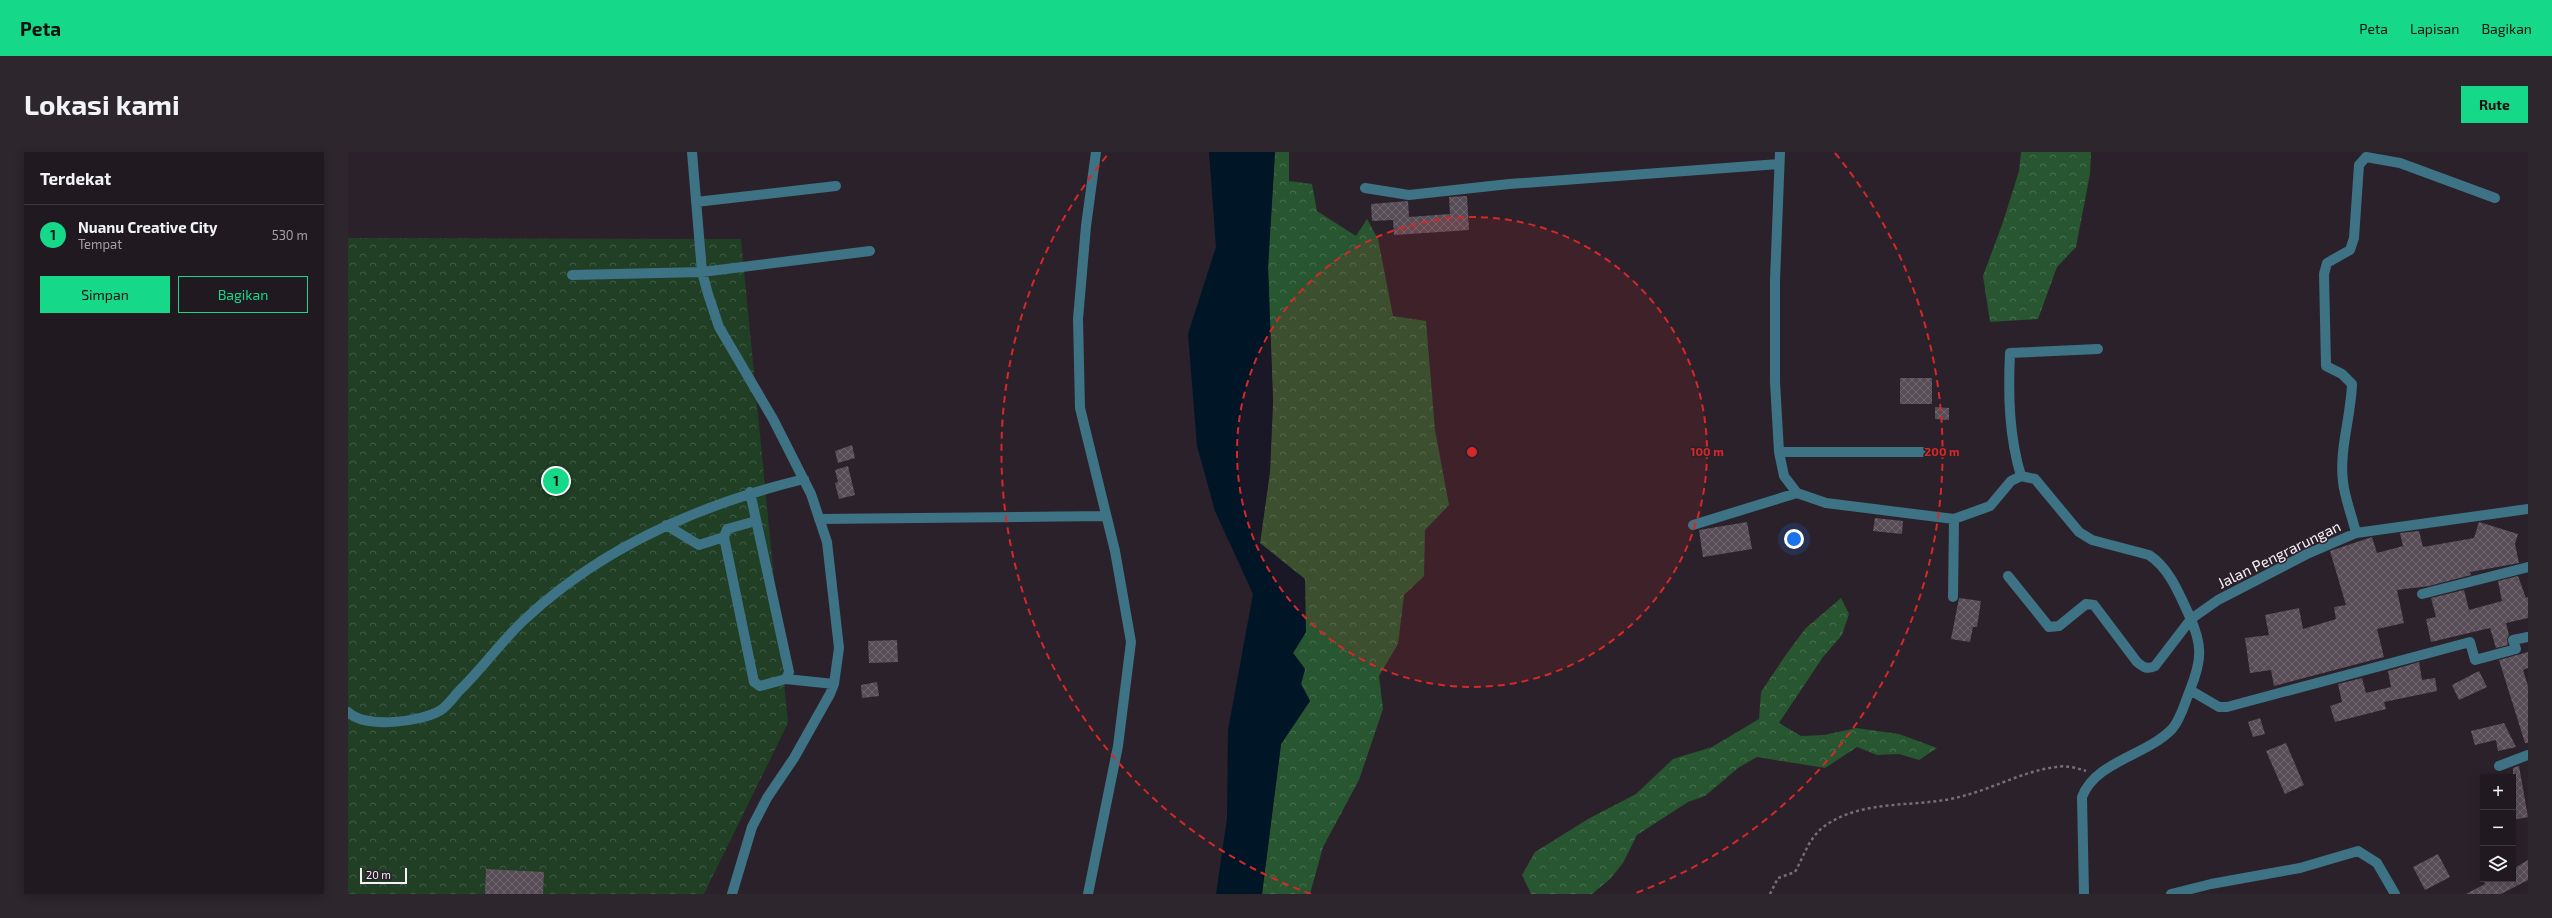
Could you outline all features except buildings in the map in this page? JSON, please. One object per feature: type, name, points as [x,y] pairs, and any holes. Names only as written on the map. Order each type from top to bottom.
[{"type":"street","points":[[692,152],[702,272],[719,327],[773,420],[811,494],[827,542],[839,648],[834,684],[752,827],[732,894]]},
{"type":"street","points":[[1088,894],[1118,746],[1131,642],[1106,516],[1080,408],[1078,319],[1086,226],[1096,152]]},
{"type":"street","points":[[1780,152],[1775,296],[1775,382],[1779,452],[1784,476],[1797,493],[1826,503],[1954,519],[1990,506],[2011,481],[2021,476],[2035,479],[2079,532],[2092,540],[2149,555],[2155,559],[2175,586],[2191,619],[2201,652],[2199,670],[2173,727],[2148,748],[2098,775],[2085,789],[2082,797],[2084,894]]},
{"type":"street","points":[[2356,533],[2343,482],[2345,429],[2351,407],[2352,384],[2342,374],[2326,366],[2324,274],[2327,263],[2350,250],[2354,238],[2359,166],[2366,157],[2400,163],[2494,198]]},
{"type":"street","points":[[1365,188],[1409,195],[1509,184],[1779,164]]},
{"type":"street","points":[[696,202],[836,186]]},
{"type":"street","points":[[572,275],[702,272],[870,251]]},
{"type":"street","points":[[2021,476],[2013,451],[2008,390],[2010,353],[2098,349]]},
{"type":"street","points":[[1779,452],[1925,452]]},
{"type":"street","points":[[348,712],[379,722],[411,720],[441,710],[530,616],[591,566],[666,525],[750,492],[804,479]]},
{"type":"street","points":[[750,492],[789,672],[786,679]]},
{"type":"street","points":[[1692,525],[1797,493]]},
{"type":"street","name":"Jalan Pengrarungan","points":[[2008,576],[2049,627],[2059,626],[2086,604],[2094,605],[2137,662],[2147,669],[2155,666],[2191,619],[2218,600],[2307,554],[2356,533],[2528,509]]},
{"type":"street","points":[[819,519],[1106,516]]},
{"type":"street","points":[[1953,597],[1954,519]]},
{"type":"street","points":[[756,521],[727,529],[724,537],[754,682],[760,686],[786,679],[834,684]]},
{"type":"street","points":[[666,525],[699,546],[724,537]]},
{"type":"street","points":[[2422,594],[2528,567]]},
{"type":"street","points":[[2190,690],[2218,707],[2227,707],[2470,642],[2475,660],[2483,659],[2516,649],[2514,640],[2528,637]]},
{"type":"street","points":[[2499,766],[2528,755]]},
{"type":"street","points":[[2171,894],[2211,884],[2300,868],[2342,854],[2358,851],[2377,862],[2395,894]]},
{"type":"path","points":[[1770,894],[1778,878],[1791,875],[1796,872],[1806,846],[1822,828],[1844,816],[1888,804],[1962,797],[2039,770],[2058,766],[2075,768],[2098,775]]},
{"type":"green space","points":[[1275,152],[1289,152],[1289,181],[1312,184],[1317,211],[1356,236],[1367,219],[1378,239],[1393,316],[1426,321],[1435,430],[1449,505],[1425,530],[1424,576],[1404,595],[1398,644],[1379,676],[1383,709],[1359,780],[1323,847],[1310,894],[1262,894],[1281,744],[1310,701],[1301,684],[1305,669],[1293,653],[1306,632],[1260,543],[1270,471],[1273,401],[1268,267]]},
{"type":"green space","points":[[2021,152],[2091,152],[2090,174],[2076,247],[2057,267],[2038,319],[1990,322],[1983,276],[2003,222],[2019,171]]},
{"type":"green space","points":[[348,238],[741,239],[788,723],[704,894],[348,894]]},
{"type":"green space","points":[[1841,598],[1849,614],[1842,635],[1823,657],[1779,723],[1801,736],[1824,735],[1856,728],[1899,734],[1937,748],[1919,760],[1899,754],[1877,755],[1857,747],[1825,768],[1757,757],[1738,768],[1705,796],[1688,802],[1637,835],[1623,863],[1610,879],[1592,894],[1531,894],[1522,875],[1535,852],[1588,819],[1636,794],[1673,759],[1712,747],[1759,719],[1761,692],[1785,656],[1805,629]]},
{"type":"water","points":[[1209,152],[1275,152],[1268,267],[1273,401],[1270,471],[1260,543],[1305,579],[1306,632],[1293,653],[1305,669],[1301,684],[1310,701],[1281,744],[1262,894],[1216,894],[1227,819],[1228,730],[1253,594],[1215,511],[1197,446],[1188,334],[1216,247]]},
{"type":"place","name":"Nuanu Creative City","points":[[556,481]]}]
